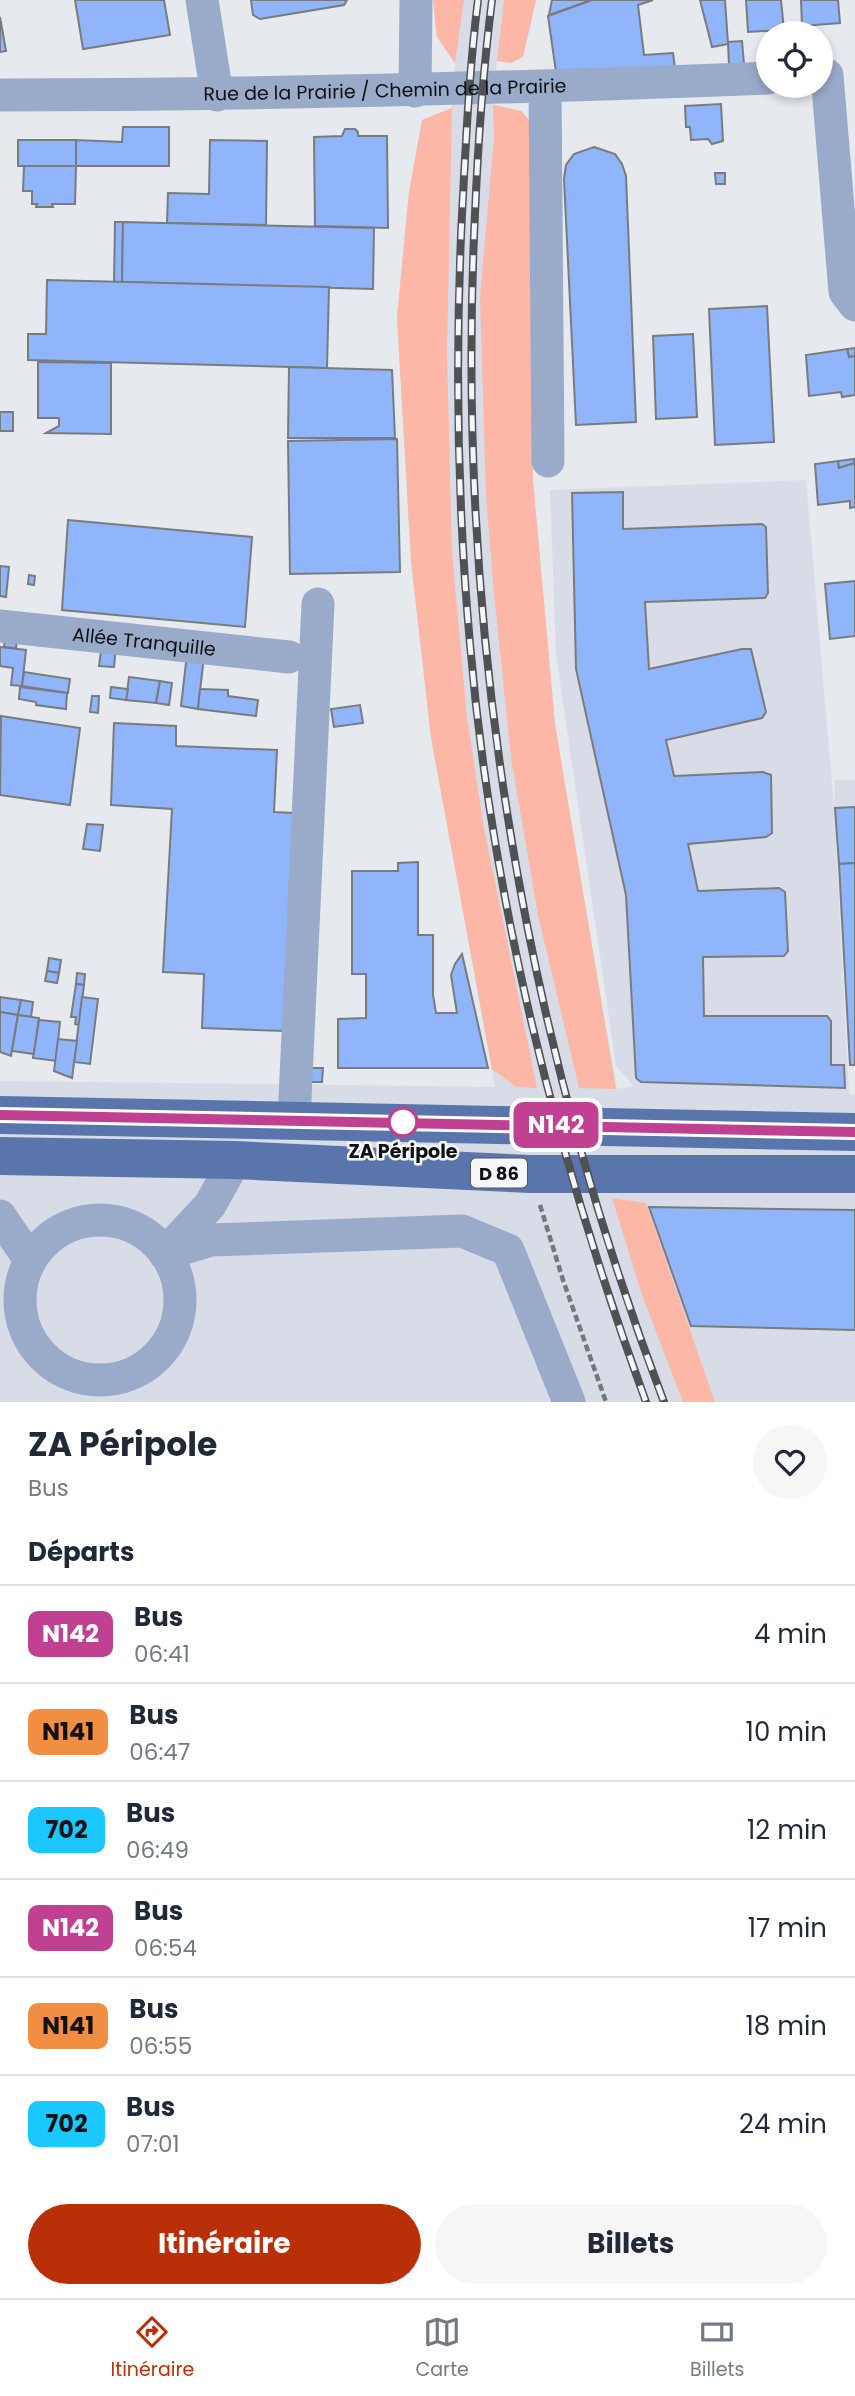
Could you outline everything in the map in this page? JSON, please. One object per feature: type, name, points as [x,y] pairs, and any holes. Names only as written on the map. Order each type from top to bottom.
[{"type":"main road","points":[[0,1115],[855,1132]]},
{"type":"main road","name":"D 86","points":[[0,1156],[235,1160],[530,1174],[855,1174]]},
{"type":"street","points":[[202,0],[217,95]]},
{"type":"street","points":[[415,90],[416,0]]},
{"type":"street","points":[[834,75],[845,292],[855,305]]},
{"type":"street","name":"Rue de la Prairie / Chemin de la Prairie","points":[[0,95],[217,95],[756,78]]},
{"type":"street","points":[[545,87],[548,461]]},
{"type":"street","points":[[294,1120],[318,604]]},
{"type":"street","name":"Allée Tranquille","points":[[0,626],[289,657]]},
{"type":"street","points":[[165,1254],[210,1205],[235,1160]]},
{"type":"street","points":[[0,1216],[23,1277],[21,1314],[26,1331],[35,1347],[62,1371],[79,1377],[96,1391],[114,1379],[147,1365],[160,1353],[170,1338],[179,1304],[174,1269],[153,1240],[130,1226],[104,1220],[87,1221],[69,1226],[40,1246],[15,1255]]},
{"type":"street","points":[[165,1254],[211,1240],[462,1231],[508,1250],[569,1402]]},
{"type":"path","points":[[530,1174],[563,1280],[607,1402]]},
{"type":"shaded area","points":[[433,0],[536,0],[523,57],[511,63],[497,61],[493,104],[521,111],[533,480],[555,724],[617,1089],[634,1086],[616,1066],[556,654],[550,490],[806,480],[834,807],[835,780],[855,780],[855,1065],[850,1065],[835,830],[849,1094],[855,1095],[855,1402],[0,1402],[0,1081],[495,1087],[431,738],[411,561],[397,317],[409,192],[422,120],[452,108],[455,64],[437,37]]},
{"type":"shaded area","points":[[433,0],[464,0],[455,63],[437,37]]},
{"type":"shaded area","points":[[504,0],[536,0],[523,57],[511,63],[497,61]]},
{"type":"shaded area","points":[[493,105],[521,111],[535,126],[533,480],[555,724],[616,1089],[579,1088],[538,915],[511,758],[486,496],[480,297],[494,137]]},
{"type":"shaded area","points":[[452,108],[447,352],[452,552],[467,717],[484,828],[537,1088],[516,1087],[492,1069],[431,738],[411,561],[397,317],[409,192],[422,120]]},
{"type":"shaded area","points":[[612,1198],[646,1203],[715,1402],[683,1402],[643,1298]]},
{"type":"building","points":[[75,0],[164,0],[170,35],[83,49]]},
{"type":"building","points":[[251,0],[347,0],[344,5],[260,19],[253,15]]},
{"type":"building","points":[[552,0],[592,0],[549,15]]},
{"type":"building","points":[[592,0],[653,0],[638,5],[644,55],[673,53],[675,68],[556,72],[548,16]]},
{"type":"building","points":[[700,0],[725,0],[728,44],[712,47]]},
{"type":"building","points":[[746,0],[781,0],[783,21],[756,21],[756,32],[748,32]]},
{"type":"building","points":[[801,0],[838,0],[840,23],[802,21]]},
{"type":"building","points":[[0,17],[6,51],[0,52]]},
{"type":"building","points":[[742,41],[744,64],[729,65],[728,42]]},
{"type":"building","points":[[721,104],[723,141],[712,144],[708,139],[691,140],[690,127],[686,127],[685,106]]},
{"type":"building","points":[[123,127],[169,127],[169,166],[76,166],[76,140],[122,142]]},
{"type":"building","points":[[345,129],[355,129],[358,136],[387,136],[388,228],[315,226],[314,137],[342,136]]},
{"type":"building","points":[[18,140],[76,140],[76,166],[18,166]]},
{"type":"building","points":[[210,140],[267,141],[266,225],[167,223],[168,193],[209,194]]},
{"type":"building","points":[[594,147],[615,154],[626,176],[636,422],[576,425],[564,179],[566,165],[574,154]]},
{"type":"building","points":[[24,166],[76,166],[75,204],[36,207],[37,204],[32,204],[32,191],[23,191]]},
{"type":"building","points":[[715,173],[725,173],[725,184],[716,184]]},
{"type":"building","points":[[115,222],[123,222],[122,282],[114,282]]},
{"type":"building","points":[[123,222],[374,228],[373,289],[122,282]]},
{"type":"building","points":[[47,280],[329,287],[327,368],[28,360],[28,334],[46,334]]},
{"type":"building","points":[[767,306],[774,442],[715,445],[709,309]]},
{"type":"building","points":[[693,334],[697,417],[656,419],[653,336]]},
{"type":"building","points":[[855,348],[855,356],[849,357],[847,349]]},
{"type":"building","points":[[847,349],[849,357],[855,356],[855,395],[842,397],[841,392],[809,396],[806,355]]},
{"type":"building","points":[[38,362],[111,363],[111,434],[46,433],[59,426],[59,418],[38,418]]},
{"type":"building","points":[[289,367],[392,370],[395,438],[288,438]]},
{"type":"building","points":[[0,412],[13,412],[13,431],[0,431]]},
{"type":"building","points":[[397,439],[400,572],[290,574],[288,441]]},
{"type":"building","points":[[854,459],[855,507],[850,508],[850,501],[818,505],[815,464],[838,461],[839,468],[854,463]]},
{"type":"building","points":[[854,459],[854,463],[839,468],[838,461]]},
{"type":"building","points":[[623,492],[623,529],[762,524],[766,527],[768,593],[765,598],[645,602],[649,669],[751,649],[766,712],[762,718],[666,740],[674,776],[763,772],[771,775],[772,833],[766,837],[688,844],[698,891],[779,888],[785,892],[788,951],[784,956],[703,957],[704,1016],[827,1016],[831,1021],[831,1065],[844,1065],[845,1088],[641,1082],[636,1078],[626,895],[576,669],[572,493]]},
{"type":"building","points":[[68,520],[252,537],[245,627],[62,610]]},
{"type":"building","points":[[0,566],[9,567],[6,597],[0,596]]},
{"type":"building","points":[[29,575],[35,576],[34,585],[28,584]]},
{"type":"building","points":[[855,581],[855,636],[830,639],[825,584]]},
{"type":"building","points":[[5,638],[17,640],[16,648],[4,647]]},
{"type":"building","points":[[102,644],[116,645],[114,667],[99,666]]},
{"type":"building","points":[[0,647],[26,650],[22,686],[11,685],[13,668],[0,666]]},
{"type":"building","points":[[187,654],[204,656],[198,709],[181,706]]},
{"type":"building","points":[[24,672],[70,679],[68,693],[22,686]]},
{"type":"building","points":[[129,677],[160,681],[156,703],[126,700]]},
{"type":"building","points":[[160,681],[172,683],[169,705],[156,703]]},
{"type":"building","points":[[20,687],[67,693],[66,709],[36,705],[36,702],[19,699]]},
{"type":"building","points":[[111,687],[128,689],[126,700],[110,698]]},
{"type":"building","points":[[200,689],[228,690],[228,696],[258,700],[256,716],[198,709]]},
{"type":"building","points":[[92,696],[99,696],[98,713],[90,712]]},
{"type":"building","points":[[360,705],[363,723],[334,727],[331,709]]},
{"type":"building","points":[[1,716],[80,728],[70,805],[0,795]]},
{"type":"building","points":[[114,723],[176,726],[176,746],[277,750],[274,812],[294,813],[284,1031],[202,1028],[204,974],[163,972],[172,809],[111,805]]},
{"type":"building","points":[[855,807],[855,863],[839,864],[835,808]]},
{"type":"building","points":[[87,824],[103,825],[100,851],[83,849]]},
{"type":"building","points":[[418,862],[418,935],[433,935],[433,995],[436,1013],[457,1013],[451,975],[462,954],[488,1068],[338,1068],[338,1019],[366,1018],[366,974],[352,974],[352,871],[398,871],[398,863]]},
{"type":"building","points":[[855,863],[855,1065],[850,1065],[839,864]]},
{"type":"building","points":[[49,958],[61,960],[59,973],[47,971]]},
{"type":"building","points":[[47,971],[59,973],[57,983],[45,981]]},
{"type":"building","points":[[77,973],[85,974],[84,985],[76,984]]},
{"type":"building","points":[[76,984],[84,985],[79,1025],[75,1024],[76,1017],[71,1017]]},
{"type":"building","points":[[0,997],[21,1000],[18,1015],[0,1012]]},
{"type":"building","points":[[82,997],[98,999],[90,1064],[74,1062]]},
{"type":"building","points":[[21,1000],[33,1002],[31,1017],[18,1015]]},
{"type":"building","points":[[0,1012],[18,1015],[11,1056],[0,1052]]},
{"type":"building","points":[[18,1015],[39,1018],[34,1054],[12,1051]]},
{"type":"building","points":[[39,1020],[60,1022],[56,1061],[33,1058]]},
{"type":"building","points":[[58,1039],[77,1041],[72,1078],[54,1071]]},
{"type":"building","points":[[311,1068],[323,1068],[322,1082],[311,1082]]},
{"type":"building","points":[[649,1207],[855,1210],[855,1330],[691,1326]]},
{"type":"railway","points":[[478,0],[462,214],[458,375],[462,536],[480,741],[494,837],[533,1028],[584,1217],[646,1402]]},
{"type":"railway","points":[[492,0],[478,161],[471,366],[476,517],[488,668],[508,818],[536,967],[571,1114],[614,1259],[664,1402]]},
{"type":"bus line","name":"N142","points":[[0,1115],[855,1132]]},
{"type":"place","name":"ZA Péripole","points":[[403,1122]]}]
